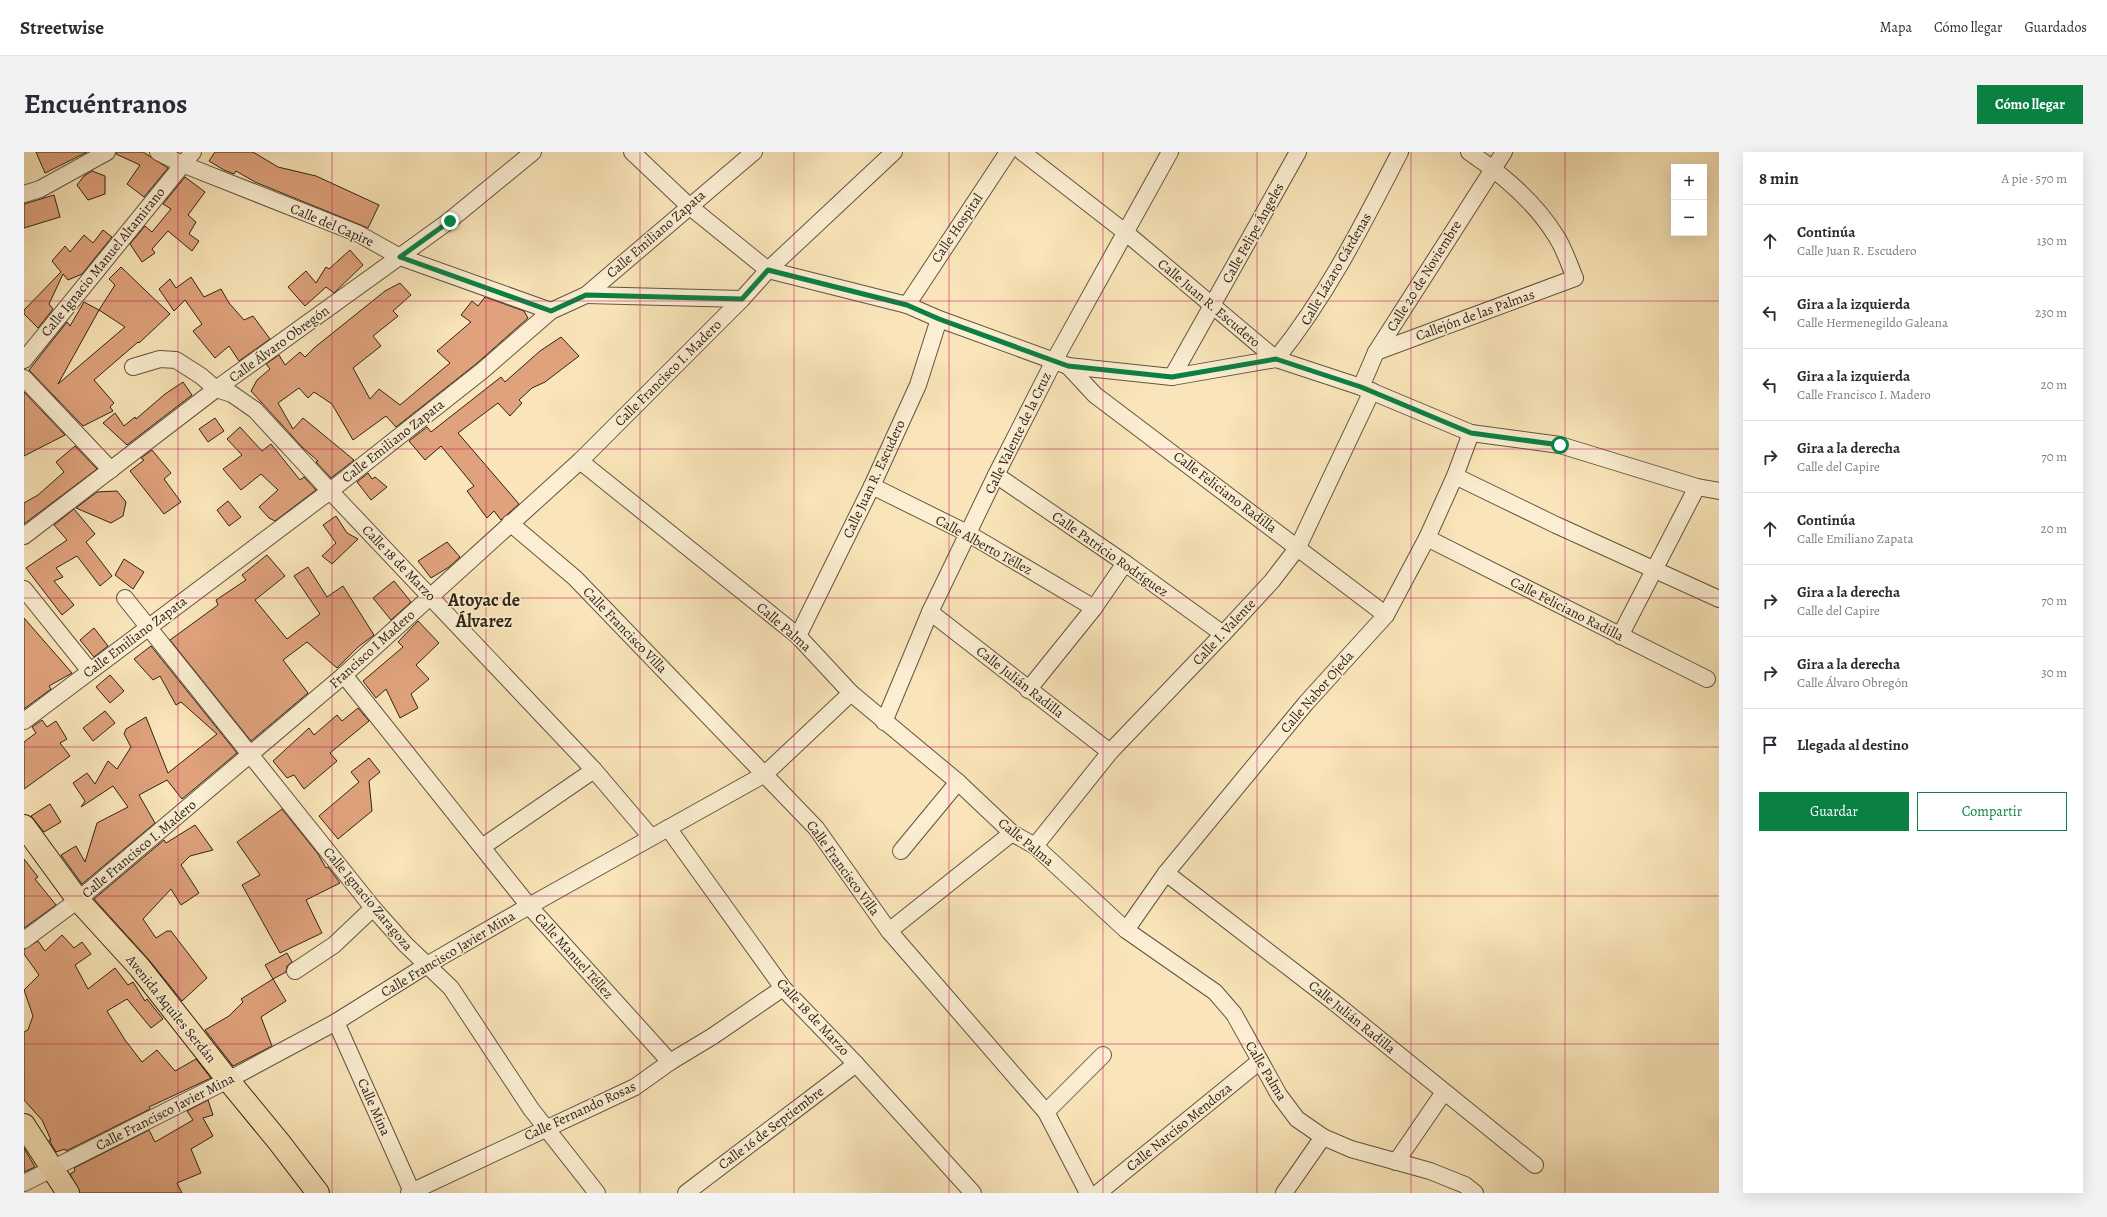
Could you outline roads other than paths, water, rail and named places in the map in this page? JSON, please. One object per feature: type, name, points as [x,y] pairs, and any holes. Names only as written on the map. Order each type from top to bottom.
[{"type":"main road","name":"Avenida Aquiles Serdán","points":[[24,826],[78,900],[140,968],[318,1193]]},
{"type":"main road","points":[[24,1125],[68,1193]]},
{"type":"street","points":[[24,194],[40,189],[107,152]]},
{"type":"street","name":"Calle del Capire","points":[[158,152],[188,158],[359,234],[400,257],[551,311]]},
{"type":"street","name":"Calle Álvaro Obregón","points":[[24,536],[216,389],[450,221],[533,152]]},
{"type":"street","points":[[632,152],[689,206],[768,270],[907,305],[939,319],[1061,363],[1172,377],[1276,359]]},
{"type":"street","name":"Calle Emiliano Zapata","points":[[24,721],[90,672],[148,626],[330,491],[482,370],[551,311],[586,295],[754,152]]},
{"type":"street","name":"Calle Francisco I. Madero","points":[[580,461],[742,299],[768,270],[894,152]]},
{"type":"street","name":"Calle Hospital","points":[[907,305],[1008,152]]},
{"type":"street","name":"Calle Juan R. Escudero","points":[[1022,152],[1125,232],[1276,359],[1367,389],[1471,433],[1560,445],[1697,488],[1719,491]]},
{"type":"street","name":"Calle Valente de la Cruz","points":[[884,722],[930,612],[969,534],[996,475],[1061,363],[1125,232],[1170,152]]},
{"type":"street","name":"Calle Felipe Ángeles","points":[[1172,377],[1298,152]]},
{"type":"street","name":"Calle Lázaro Cárdenas","points":[[1276,359],[1302,327],[1350,251],[1400,152]]},
{"type":"street","points":[[1469,152],[1492,168]]},
{"type":"street","name":"Calle 20 de Noviembre","points":[[1367,389],[1376,352],[1492,168],[1504,152]]},
{"type":"street","name":"Calle Ignacio Manuel Altamirano","points":[[24,360],[188,158]]},
{"type":"street","name":"Callejón de las Palmas","points":[[1376,352],[1575,278],[1556,236],[1528,200],[1492,168]]},
{"type":"street","points":[[586,295],[742,299]]},
{"type":"street","name":"Calle Juan R. Escudero","points":[[798,636],[872,486],[918,385],[939,319]]},
{"type":"street","name":"Calle 18 de Marzo","points":[[133,367],[160,359],[176,360],[201,376],[216,389],[232,394],[255,410],[594,770],[651,838]]},
{"type":"street","name":"Calle Feliciano Radilla","points":[[1061,363],[1095,395],[1386,615]]},
{"type":"street","points":[[24,378],[111,470]]},
{"type":"street","name":"Calle I. Valente","points":[[1035,846],[1110,752],[1223,634],[1272,580],[1298,547],[1367,389]]},
{"type":"street","name":"Calle Nabor Ojeda","points":[[1126,930],[1166,873],[1306,703],[1386,615],[1427,538],[1455,476],[1471,433]]},
{"type":"street","name":"Francisco I Madero","points":[[251,755],[344,675],[580,461]]},
{"type":"street","name":"Calle Palma","points":[[580,461],[798,636],[851,693],[958,782],[1012,833],[1035,846],[1126,930],[1215,992],[1234,1014],[1279,1096],[1297,1119],[1323,1137],[1350,1149],[1430,1171],[1465,1185],[1475,1193]]},
{"type":"street","name":"Calle Patricio Rodríguez","points":[[996,475],[1125,563],[1223,634]]},
{"type":"street","points":[[1455,476],[1556,525],[1719,599]]},
{"type":"street","name":"Calle Alberto Téllez","points":[[872,486],[969,534],[1094,608]]},
{"type":"street","points":[[1620,636],[1697,488]]},
{"type":"street","name":"Calle Francisco Villa","points":[[510,524],[575,578],[816,828],[889,931],[1046,1112],[1088,1193]]},
{"type":"street","name":"Calle Feliciano Radilla","points":[[1427,538],[1707,679]]},
{"type":"street","points":[[1028,690],[1094,608],[1125,563]]},
{"type":"street","points":[[24,589],[90,672]]},
{"type":"street","name":"Calle Ignacio Zaragoza","points":[[125,598],[373,908],[451,988],[531,1108],[597,1193]]},
{"type":"street","name":"Calle Julián Radilla","points":[[930,612],[1028,690],[1110,752]]},
{"type":"street","name":"Calle Manuel Téllez","points":[[344,675],[529,906],[670,1062]]},
{"type":"street","name":"Calle Francisco Javier Mina","points":[[24,1183],[228,1080],[336,1022],[427,965],[529,906],[765,774],[851,693]]},
{"type":"street","name":"Calle Francisco I. Madero","points":[[24,940],[78,900],[251,755]]},
{"type":"street","points":[[482,847],[594,770]]},
{"type":"street","points":[[901,852],[958,782]]},
{"type":"street","name":"Calle 18 de Marzo","points":[[668,828],[783,988],[856,1064],[973,1193]]},
{"type":"street","points":[[889,931],[1012,833]]},
{"type":"street","name":"Calle Julián Radilla","points":[[1166,873],[1335,1003],[1535,1165]]},
{"type":"street","points":[[295,971],[334,945],[373,908]]},
{"type":"street","name":"Calle Fernando Rosas","points":[[410,1192],[634,1086],[713,1036],[783,988]]},
{"type":"street","name":"Calle Mina","points":[[336,1022],[410,1192]]},
{"type":"street","points":[[1046,1112],[1103,1056]]},
{"type":"street","name":"Calle Narciso Mendoza","points":[[1098,1193],[1260,1061]]},
{"type":"street","name":"Calle 16 de Septiembre","points":[[686,1193],[856,1064]]},
{"type":"street","points":[[1396,1162],[1444,1092]]},
{"type":"street","points":[[1284,1193],[1323,1137]]},
{"type":"district","name":"Atoyac de Álvarez","points":[[484,610]]}]
